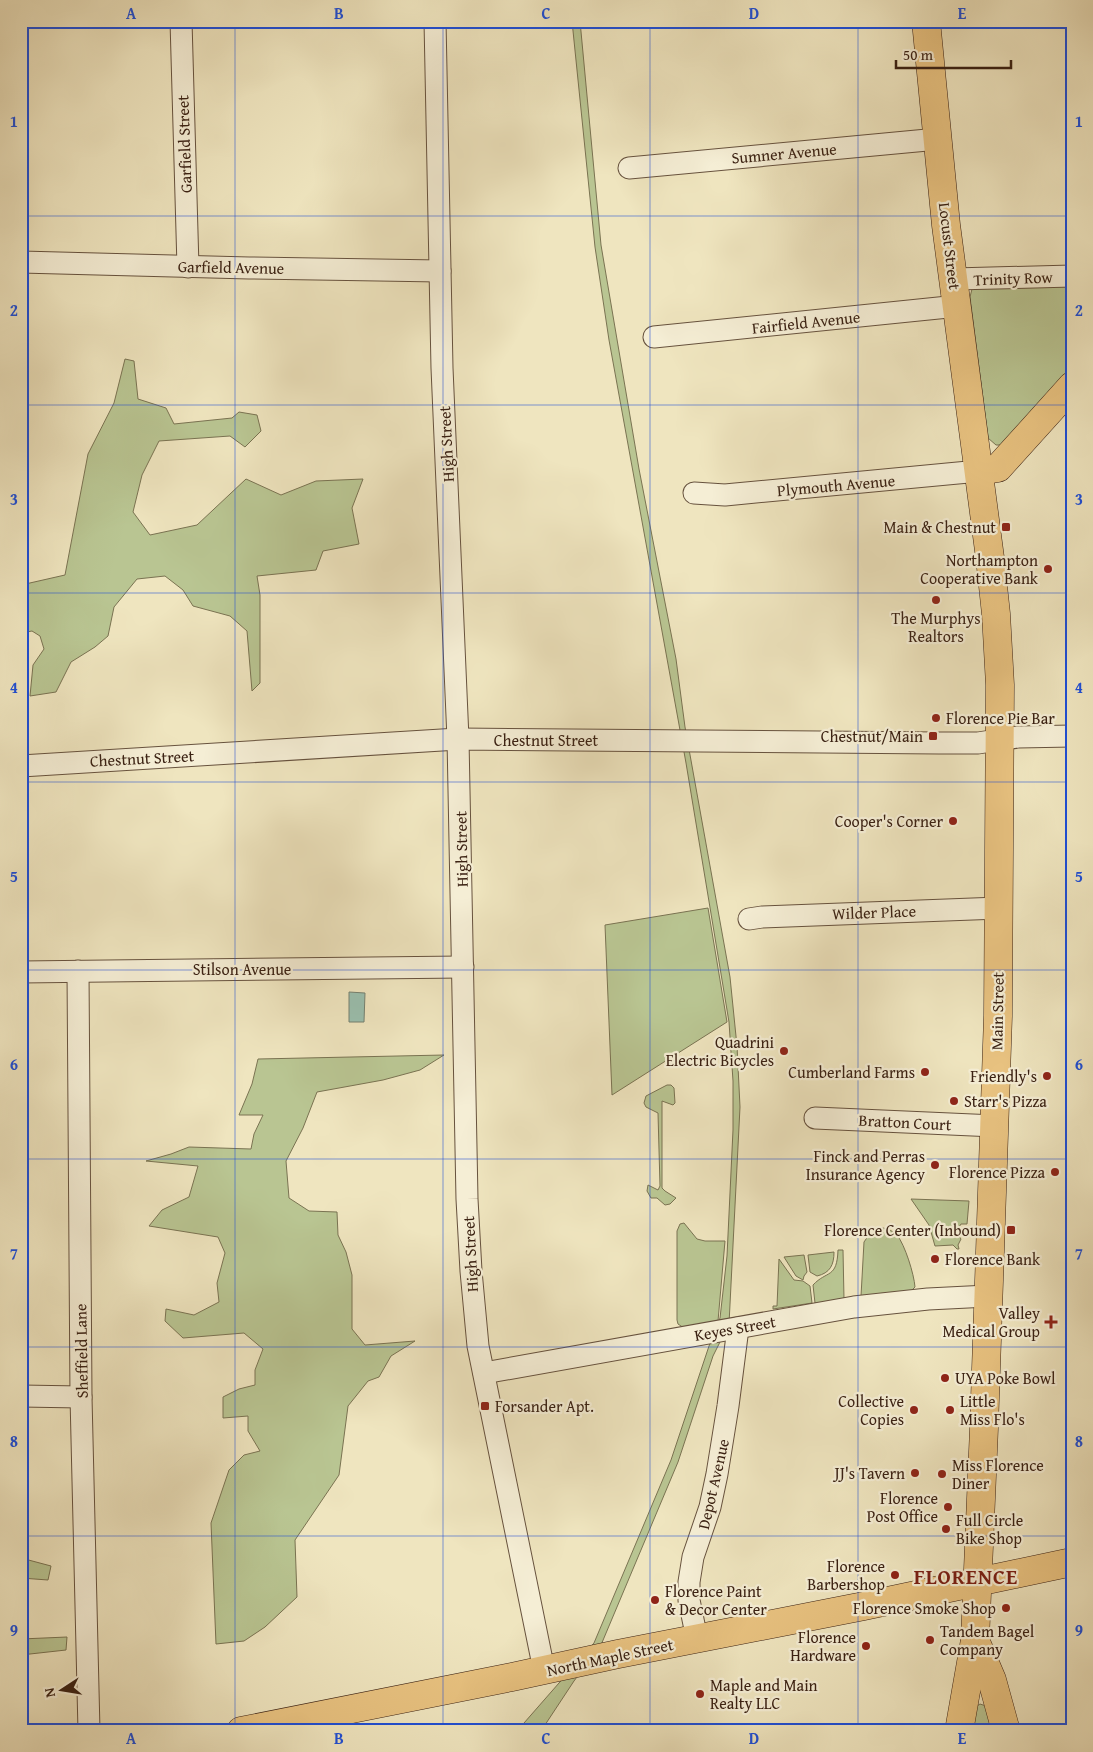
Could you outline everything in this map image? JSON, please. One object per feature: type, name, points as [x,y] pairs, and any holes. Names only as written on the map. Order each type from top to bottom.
[{"type":"main road","name":"Locust Street","points":[[926,21],[946,225],[979,471]]},
{"type":"main road","points":[[979,471],[998,468],[1068,400]]},
{"type":"main road","name":"Main Street","points":[[959,1731],[975,1640],[978,1582],[995,1126],[999,908],[1000,685],[996,614],[979,471]]},
{"type":"main road","name":"North Maple Street","points":[[241,1731],[864,1606],[1072,1562]]},
{"type":"main road","points":[[975,1640],[992,1680],[1006,1731]]},
{"type":"street","name":"Garfield Street","points":[[181,21],[188,267]]},
{"type":"street","name":"High Street","points":[[435,21],[442,368],[458,740],[470,1271],[474,1319],[484,1373],[544,1670]]},
{"type":"street","name":"Sumner Avenue","points":[[629,168],[938,139]]},
{"type":"street","name":"Garfield Avenue","points":[[21,262],[440,271]]},
{"type":"street","name":"Trinity Row","points":[[954,279],[1072,276]]},
{"type":"street","name":"Fairfield Avenue","points":[[654,337],[958,306]]},
{"type":"street","name":"Plymouth Avenue","points":[[694,493],[725,495],[979,471]]},
{"type":"street","name":"Chestnut Street","points":[[21,766],[458,740],[978,743],[1018,736],[1072,736]]},
{"type":"street","name":"Wilder Place","points":[[749,919],[999,908]]},
{"type":"street","name":"Stilson Avenue","points":[[21,972],[464,967]]},
{"type":"street","name":"Sheffield Lane","points":[[78,971],[82,1397],[89,1731]]},
{"type":"street","name":"Bratton Court","points":[[815,1118],[995,1126]]},
{"type":"street","name":"Keyes Street","points":[[484,1373],[876,1304],[988,1296]]},
{"type":"street","name":"Depot Avenue","points":[[697,1639],[688,1582],[693,1557],[710,1507],[718,1474],[738,1328]]},
{"type":"street","points":[[21,1396],[82,1397]]},
{"type":"shaded area","points":[[572,21],[580,21],[601,245],[639,469],[676,659],[685,727],[730,977],[737,1046],[740,1107],[729,1324],[713,1356],[678,1462],[601,1645],[574,1681],[541,1731],[517,1731],[594,1643],[671,1460],[720,1318],[727,1256],[733,1130],[733,1081],[729,1022],[686,763],[609,340],[595,247]]},
{"type":"shaded area","points":[[1072,281],[1072,368],[1002,445],[996,445],[988,438],[970,297],[972,289]]},
{"type":"shaded area","points":[[125,359],[134,361],[138,399],[166,408],[174,424],[232,418],[239,412],[257,415],[261,431],[245,447],[230,436],[159,441],[142,475],[133,512],[150,535],[197,525],[246,479],[281,495],[316,481],[363,479],[352,508],[359,544],[323,551],[316,570],[257,576],[260,595],[260,683],[252,691],[247,631],[230,616],[193,606],[183,590],[165,576],[137,579],[114,607],[108,636],[95,647],[71,662],[56,692],[30,696],[33,665],[44,649],[40,636],[32,631],[21,633],[21,585],[65,575],[88,454],[114,403]]},
{"type":"shaded area","points":[[708,908],[727,1022],[612,1095],[605,925]]},
{"type":"shaded area","points":[[349,992],[365,993],[364,1022],[349,1022]]},
{"type":"shaded area","points":[[444,1055],[420,1070],[383,1080],[317,1092],[303,1128],[286,1161],[289,1198],[309,1211],[337,1212],[338,1235],[346,1252],[352,1275],[352,1329],[365,1345],[415,1341],[391,1356],[379,1377],[368,1381],[348,1406],[339,1475],[295,1540],[297,1597],[265,1627],[244,1641],[216,1644],[211,1523],[229,1470],[244,1455],[260,1451],[248,1431],[248,1416],[223,1418],[223,1397],[239,1389],[255,1385],[255,1370],[263,1349],[244,1333],[183,1338],[165,1321],[166,1309],[194,1315],[219,1302],[217,1283],[225,1253],[218,1237],[149,1226],[162,1210],[189,1197],[198,1166],[146,1161],[189,1147],[251,1149],[254,1134],[263,1115],[239,1115],[252,1084],[258,1059]]},
{"type":"shaded area","points":[[667,1085],[671,1085],[674,1088],[675,1103],[673,1105],[662,1101],[662,1188],[676,1198],[670,1204],[665,1205],[657,1198],[651,1198],[647,1191],[648,1185],[658,1190],[660,1186],[658,1113],[646,1107],[644,1103],[646,1096]]},
{"type":"shaded area","points":[[911,1199],[969,1201],[967,1224],[961,1224],[957,1230],[961,1239],[958,1245],[959,1249],[953,1245],[935,1246],[929,1225]]},
{"type":"shaded area","points":[[684,1223],[697,1239],[725,1241],[718,1321],[684,1328],[678,1324],[677,1320],[677,1231],[680,1224]]},
{"type":"shaded area","points":[[883,1228],[894,1232],[900,1240],[909,1260],[915,1287],[911,1291],[861,1296],[864,1242],[873,1229]]},
{"type":"shaded area","points":[[838,1250],[843,1250],[844,1299],[820,1305],[815,1303],[813,1285],[830,1273],[836,1266]]},
{"type":"shaded area","points":[[834,1252],[832,1265],[828,1271],[817,1276],[810,1272],[808,1255]]},
{"type":"shaded area","points":[[804,1255],[807,1272],[803,1280],[796,1276],[784,1257]]},
{"type":"shaded area","points":[[779,1259],[794,1280],[803,1281],[810,1286],[812,1303],[773,1309],[773,1306],[777,1306]]},
{"type":"shaded area","points":[[21,1558],[51,1566],[48,1580],[21,1578]]},
{"type":"shaded area","points":[[67,1637],[66,1650],[21,1655],[21,1639]]},
{"type":"shaded area","points":[[980,1704],[986,1706],[995,1731],[971,1731],[977,1706]]},
{"type":"place","name":"Main & Chestnut","points":[[1006,527]]},
{"type":"place","name":"Northampton Cooperative Bank","points":[[1048,569]]},
{"type":"place","name":"The Murphys Realtors","points":[[936,600]]},
{"type":"place","name":"Florence Pie Bar","points":[[936,718]]},
{"type":"place","name":"Chestnut/Main","points":[[933,736]]},
{"type":"place","name":"Cooper's Corner","points":[[953,821]]},
{"type":"place","name":"Quadrini Electric Bicycles","points":[[784,1051]]},
{"type":"place","name":"Cumberland Farms","points":[[925,1072]]},
{"type":"place","name":"Friendly's","points":[[1047,1076]]},
{"type":"place","name":"Starr's Pizza","points":[[954,1101]]},
{"type":"place","name":"Finck and Perras Insurance Agency","points":[[935,1165]]},
{"type":"place","name":"Florence Pizza","points":[[1055,1172]]},
{"type":"place","name":"Florence Center (Inbound)","points":[[1011,1230]]},
{"type":"place","name":"Florence Bank","points":[[935,1259]]},
{"type":"place","name":"Valley Medical Group","points":[[1051,1322]]},
{"type":"place","name":"UYA Poke Bowl","points":[[945,1378]]},
{"type":"place","name":"Forsander Apt.","points":[[485,1406]]},
{"type":"place","name":"Collective Copies","points":[[914,1410]]},
{"type":"place","name":"Little Miss Flo's","points":[[950,1410]]},
{"type":"place","name":"JJ's Tavern","points":[[915,1473]]},
{"type":"place","name":"Miss Florence Diner","points":[[942,1474]]},
{"type":"place","name":"Florence Post Office","points":[[948,1507]]},
{"type":"place","name":"Full Circle Bike Shop","points":[[946,1529]]},
{"type":"place","name":"Florence Barbershop","points":[[895,1575]]},
{"type":"place","name":"Florence Paint & Decor Center","points":[[655,1600]]},
{"type":"place","name":"Florence Smoke Shop","points":[[1006,1608]]},
{"type":"place","name":"Tandem Bagel Company","points":[[930,1640]]},
{"type":"place","name":"Florence Hardware","points":[[866,1646]]},
{"type":"place","name":"Maple and Main Realty LLC","points":[[700,1694]]},
{"type":"district","name":"FLORENCE","points":[[966,1577]]}]
